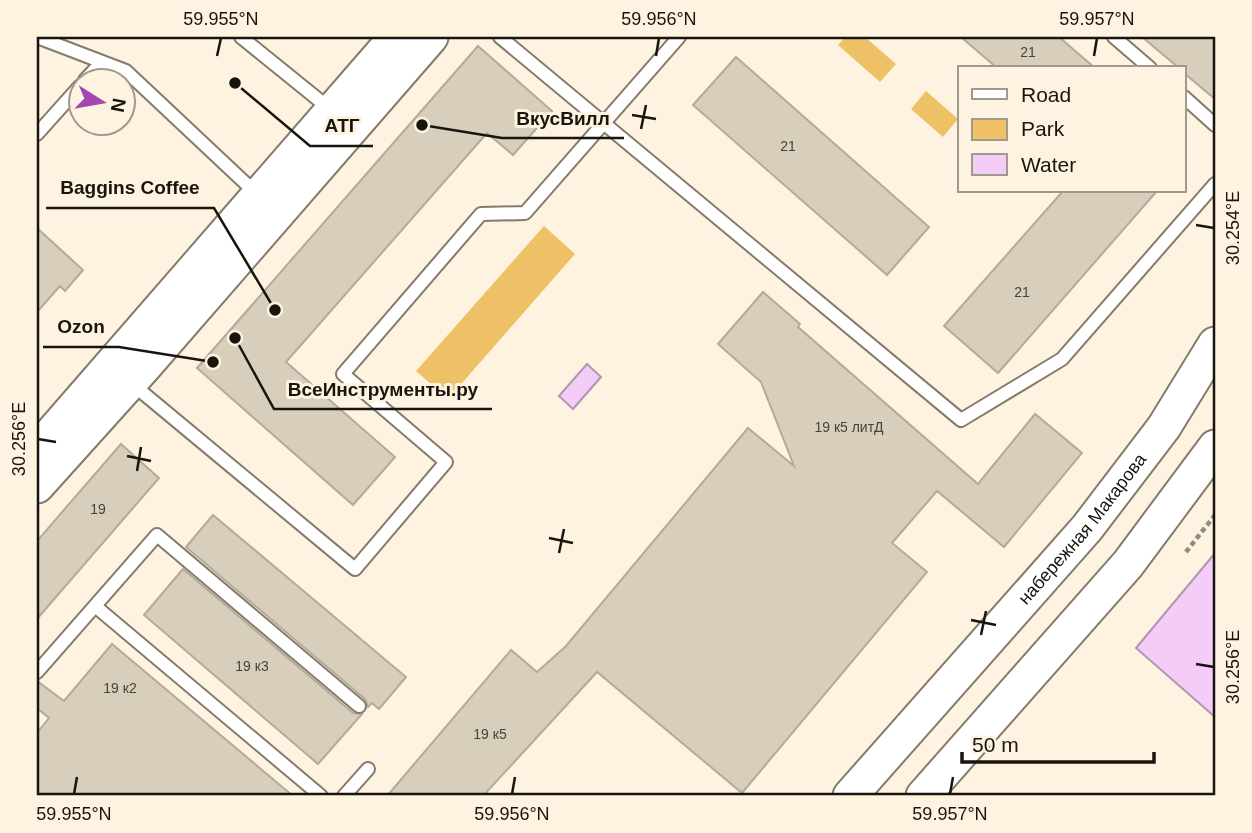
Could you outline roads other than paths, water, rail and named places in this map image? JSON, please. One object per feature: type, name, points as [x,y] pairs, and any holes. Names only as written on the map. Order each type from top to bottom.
[{"type":"main road","points":[[37,486],[130,382],[342,120],[396,37]]},
{"type":"main road","points":[[37,450],[259,195],[431,37]]},
{"type":"main road","name":"набережная Макарова","points":[[850,796],[1087,528],[1164,427],[1215,344]]},
{"type":"main road","points":[[923,796],[1128,564],[1215,447]]},
{"type":"lane","points":[[37,37],[126,71],[259,195]]},
{"type":"lane","points":[[241,37],[342,120]]},
{"type":"lane","points":[[500,37],[961,421],[1062,359],[1215,184]]},
{"type":"lane","points":[[130,382],[355,569],[446,462],[343,374],[481,214],[525,213],[679,37]]},
{"type":"lane","points":[[1114,37],[1148,66]]},
{"type":"lane","points":[[98,66],[102,62]]},
{"type":"lane","points":[[1186,99],[1215,125]]},
{"type":"lane","points":[[37,134],[66,102]]},
{"type":"lane","points":[[37,672],[157,535],[359,706]]},
{"type":"lane","points":[[95,606],[321,796]]},
{"type":"lane","points":[[344,796],[368,769]]},
{"type":"water","points":[[587,364],[601,377],[573,409],[559,396]]},
{"type":"water","points":[[1215,553],[1215,717],[1136,648]]},
{"type":"place","name":"АТГ","points":[[235,83]]},
{"type":"place","name":"ВкусВилл","points":[[422,125]]},
{"type":"place","name":"Baggins Coffee","points":[[275,310]]},
{"type":"place","name":"ВсеИнструменты.ру","points":[[235,338]]},
{"type":"place","name":"Ozon","points":[[213,362]]}]
